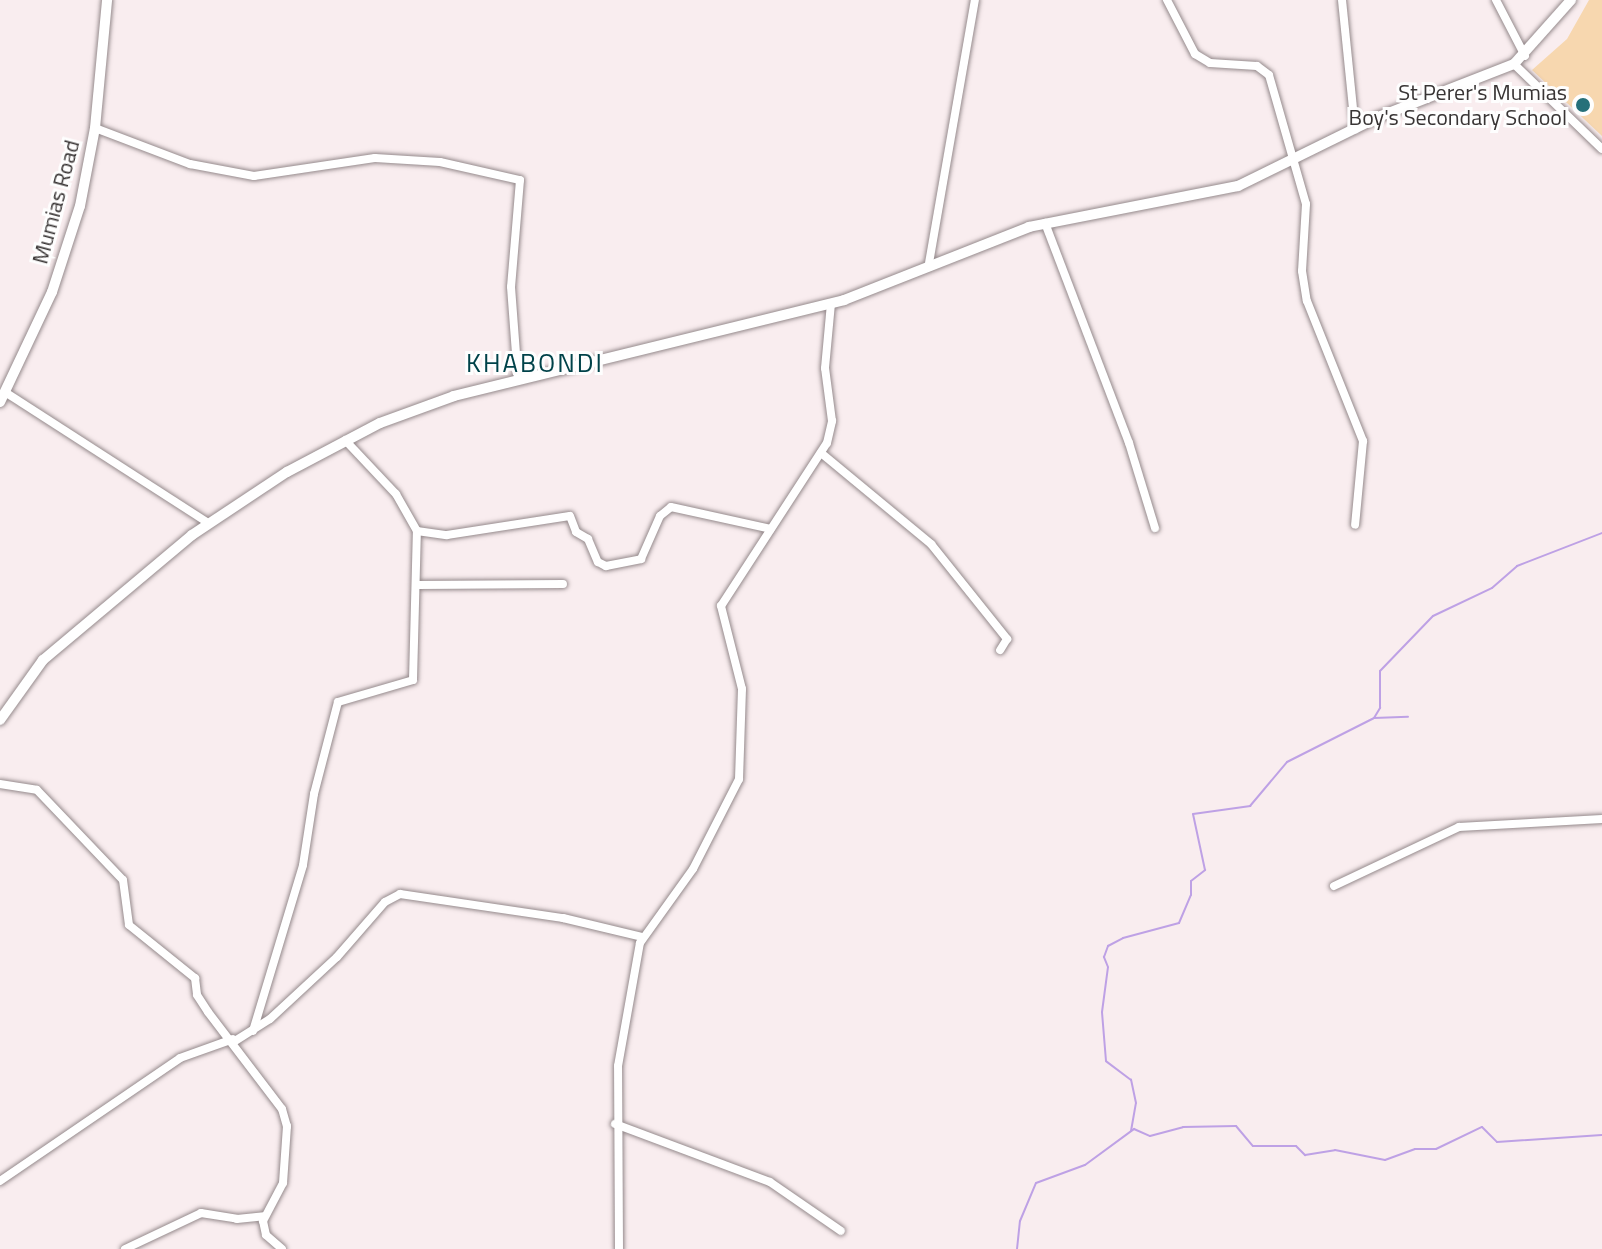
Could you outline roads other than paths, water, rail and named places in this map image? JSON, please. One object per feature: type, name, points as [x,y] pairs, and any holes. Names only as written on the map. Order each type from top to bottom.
[{"type":"street","name":"Mumias Road","points":[[3,397],[52,292],[80,206],[95,128],[107,0]]},
{"type":"street","points":[[929,263],[975,0]]},
{"type":"street","points":[[1167,0],[1195,54],[1210,63],[1257,66],[1269,75],[1306,204],[1302,271],[1307,301],[1363,441],[1355,525]]},
{"type":"street","points":[[1342,0],[1355,129]]},
{"type":"street","points":[[1496,0],[1525,56]]},
{"type":"street","points":[[0,720],[43,660],[208,523],[345,440],[421,405],[831,303],[929,263],[1045,223],[1219,192],[1294,161],[1355,129],[1514,64],[1525,56],[1571,0]]},
{"type":"street","points":[[1514,64],[1602,149]]},
{"type":"street","points":[[95,128],[190,164],[254,176],[375,158],[440,162],[520,180],[511,287],[518,380]]},
{"type":"street","points":[[1045,223],[1099,375],[1129,443],[1155,528]]},
{"type":"street","points":[[619,1249],[615,1124],[618,1066],[642,937],[699,860],[739,779],[742,689],[721,606],[821,453],[832,421],[825,379],[831,303]]},
{"type":"street","points":[[3,397],[208,523]]},
{"type":"street","points":[[253,1031],[303,865],[314,794],[338,702],[412,683],[418,585],[417,531],[396,494],[345,440]]},
{"type":"street","points":[[821,453],[931,544],[1007,639],[1000,650]]},
{"type":"street","points":[[417,531],[447,535],[570,516],[576,532],[588,539],[597,561],[606,566],[641,559],[662,511],[671,507],[771,529]]},
{"type":"street","points":[[418,585],[563,584]]},
{"type":"street","points":[[0,784],[32,786],[90,843],[124,882],[129,925],[195,978],[197,995],[234,1040],[287,1121],[282,1190],[264,1216],[266,1235],[282,1249]]},
{"type":"street","points":[[1334,886],[1459,827],[1602,819]]},
{"type":"street","points":[[0,1181],[180,1058],[253,1031],[400,894],[536,913],[642,937]]},
{"type":"street","points":[[615,1124],[770,1182],[841,1231]]},
{"type":"street","points":[[125,1249],[199,1213],[264,1216]]},
{"type":"waterway","points":[[1131,1131],[1136,1103],[1131,1080],[1106,1061],[1102,1012],[1108,967],[1104,957],[1108,946],[1123,938],[1179,923],[1191,895],[1191,881],[1205,870],[1193,814],[1250,806],[1287,762],[1374,718],[1380,708],[1380,671],[1433,616],[1492,588],[1517,566],[1602,533]]},
{"type":"waterway","points":[[1374,718],[1408,717]]},
{"type":"waterway","points":[[1017,1249],[1020,1221],[1036,1183],[1085,1165],[1134,1129],[1150,1136],[1183,1127],[1236,1126],[1253,1146],[1296,1146],[1305,1155],[1335,1150],[1385,1160],[1415,1149],[1436,1149],[1482,1127],[1497,1142],[1602,1135]]},
{"type":"place","name":"St Perer's Mumias Boy's Secondary School","points":[[1583,105]]},
{"type":"district","name":"KHABONDI","points":[[535,363]]}]
